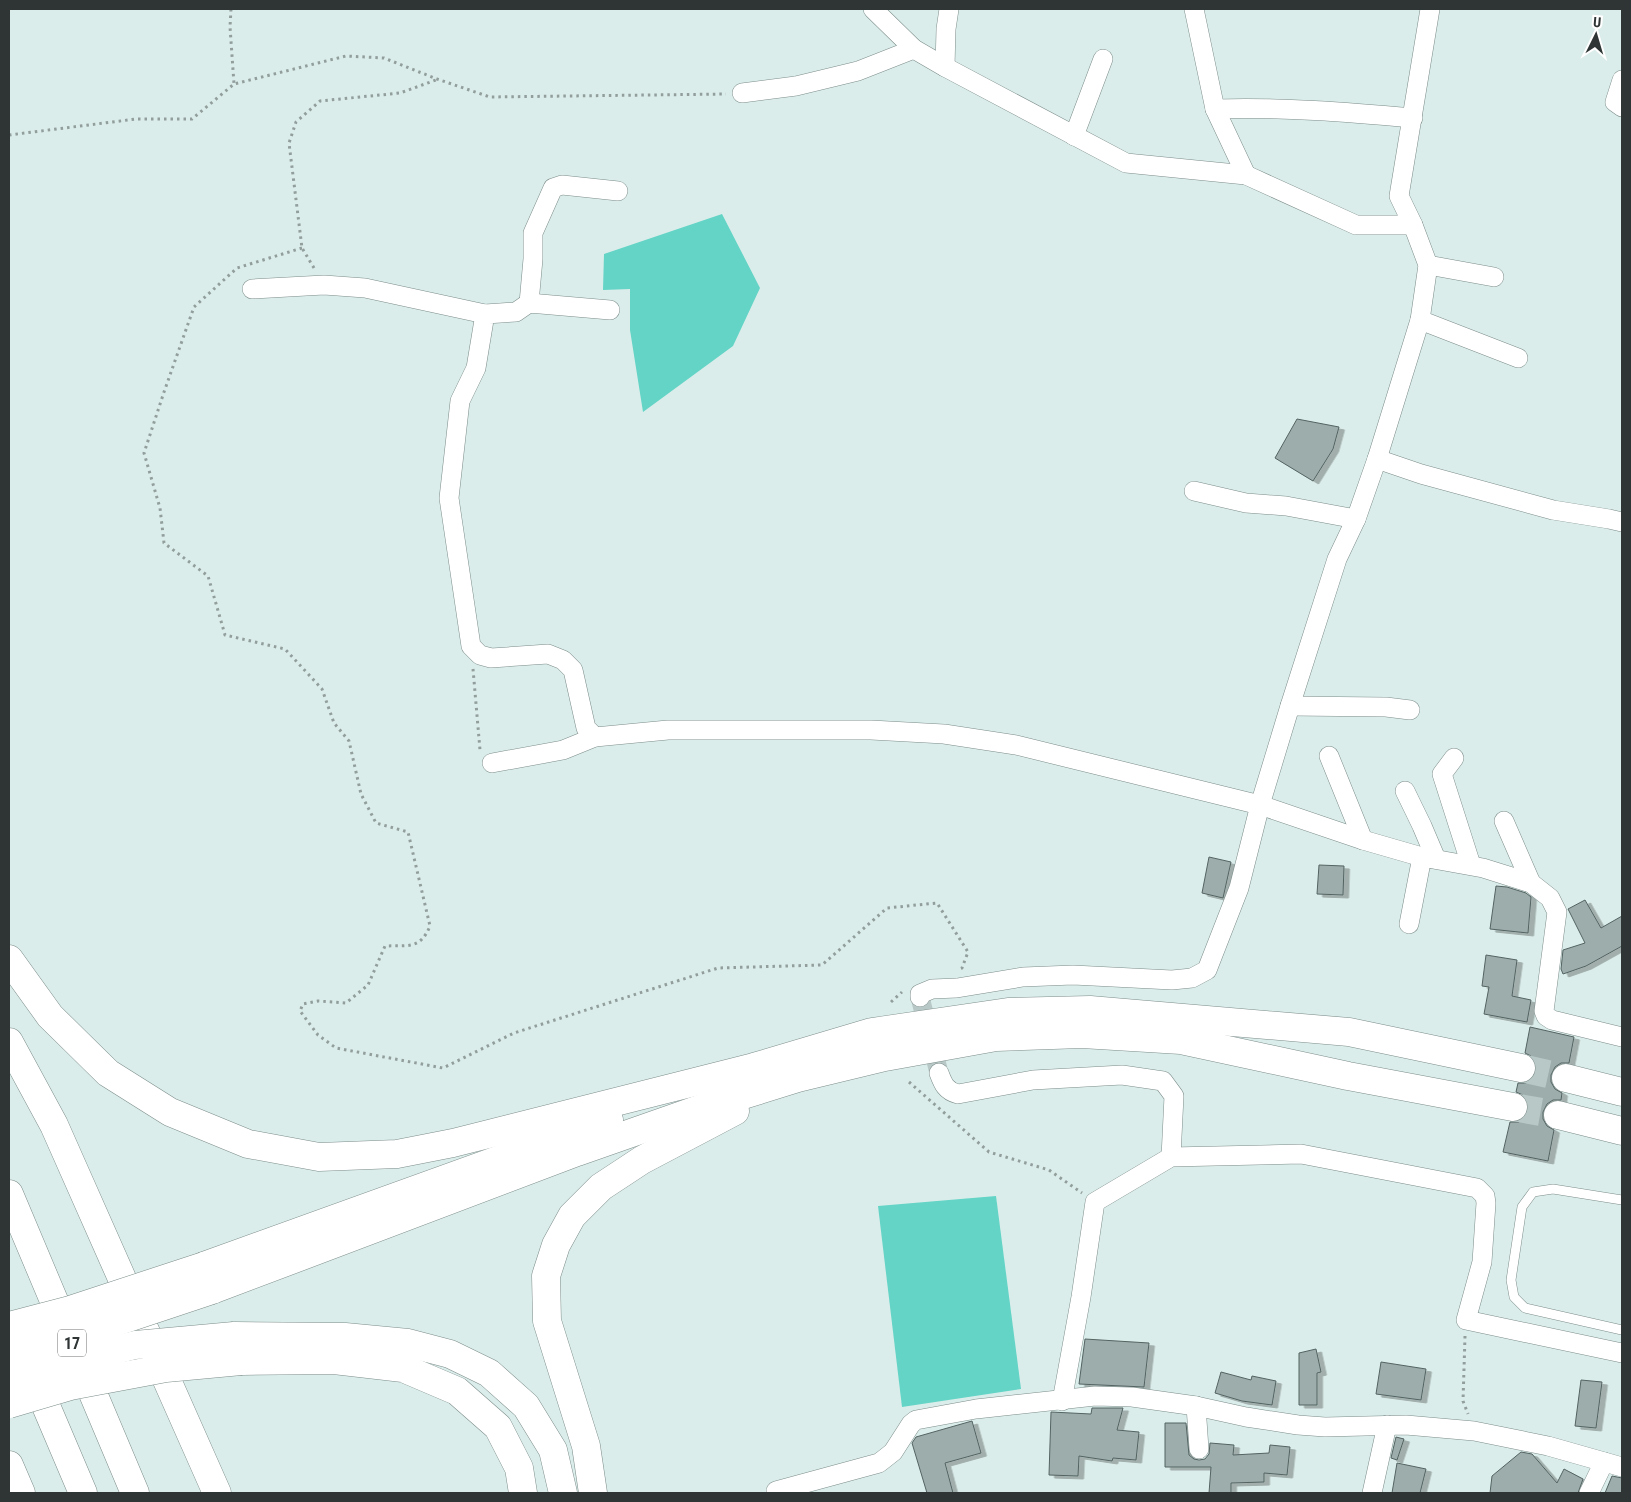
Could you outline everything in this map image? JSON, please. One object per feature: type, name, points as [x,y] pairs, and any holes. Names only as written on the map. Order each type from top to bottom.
[{"type":"highway","points":[[9,959],[50,1016],[108,1073],[170,1112],[248,1144],[319,1157],[397,1154],[416,1151],[754,1067],[872,1032],[1008,1012],[1090,1010],[1349,1032],[1521,1068]]},
{"type":"highway","points":[[9,1326],[208,1278],[714,1104],[798,1078],[885,1057],[996,1037],[1082,1034],[1181,1040],[1348,1076],[1513,1107]]},
{"type":"highway","points":[[9,1042],[54,1125],[217,1493]]},
{"type":"highway","points":[[9,1351],[80,1334],[208,1278],[754,1067]]},
{"type":"highway","points":[[592,1493],[586,1446],[546,1321],[546,1276],[556,1245],[572,1216],[601,1187],[642,1160],[798,1078]]},
{"type":"highway","points":[[1566,1078],[1622,1092]]},
{"type":"highway","points":[[1558,1115],[1622,1131]]},
{"type":"highway","name":"17","points":[[9,1194],[135,1493]]},
{"type":"highway","points":[[9,1317],[83,1493]]},
{"type":"highway","points":[[9,1404],[70,1386],[156,1369],[238,1349],[345,1337],[408,1343],[450,1354],[482,1369],[526,1406],[553,1450],[563,1493]]},
{"type":"highway","points":[[9,1377],[134,1345],[238,1349],[403,1368],[457,1391],[498,1427],[519,1468],[522,1493]]},
{"type":"highway","points":[[9,1465],[21,1493]]},
{"type":"street","points":[[874,9],[914,49],[1126,163],[1246,175],[1356,225],[1413,225]]},
{"type":"street","points":[[945,67],[946,29],[949,9]]},
{"type":"street","points":[[1194,9],[1215,109],[1246,175]]},
{"type":"street","points":[[914,992],[920,994],[932,989],[957,988],[1023,977],[1073,975],[1172,980],[1192,978],[1207,970],[1239,888],[1260,805],[1337,558],[1356,519],[1377,459],[1420,320],[1428,264],[1413,225],[1399,196],[1430,9]]},
{"type":"street","points":[[742,93],[796,86],[858,71],[914,49]]},
{"type":"street","points":[[1074,136],[1103,59]]},
{"type":"street","points":[[1622,80],[1615,102],[1622,107]]},
{"type":"street","points":[[1215,109],[1264,108],[1413,118]]},
{"type":"street","points":[[529,303],[533,233],[553,188],[562,185],[618,191]]},
{"type":"street","points":[[1428,264],[1494,277]]},
{"type":"street","points":[[252,289],[324,285],[365,288],[485,314],[516,312],[529,303],[610,310]]},
{"type":"street","points":[[485,314],[476,368],[460,401],[449,498],[471,646],[480,655],[491,658],[548,654],[563,660],[572,670],[586,728],[595,737]]},
{"type":"street","points":[[1420,320],[1518,358]]},
{"type":"street","points":[[1377,459],[1421,474],[1553,510],[1609,518],[1622,522]]},
{"type":"street","points":[[1194,491],[1246,503],[1286,506],[1356,519]]},
{"type":"street","points":[[1290,706],[1386,706],[1410,710]]},
{"type":"street","points":[[492,763],[563,750],[595,737],[668,730],[871,730],[944,734],[1016,745],[1260,805],[1363,840],[1429,858],[1470,865],[1531,883],[1550,898],[1557,912],[1544,1011],[1546,1016],[1552,1020],[1622,1037]]},
{"type":"street","points":[[1329,756],[1363,840]]},
{"type":"street","points":[[1454,758],[1442,774],[1470,865]]},
{"type":"street","points":[[1405,792],[1429,858],[1409,924]]},
{"type":"street","points":[[1504,821],[1531,883]]},
{"type":"street","points":[[939,1073],[943,1085],[950,1092],[958,1094],[1033,1080],[1122,1075],[1163,1081],[1174,1096],[1171,1157]]},
{"type":"street","points":[[1062,1401],[1082,1297],[1095,1202],[1171,1157],[1301,1154],[1477,1188],[1485,1196],[1486,1203],[1482,1262],[1466,1320],[1622,1353]]},
{"type":"street","points":[[776,1491],[879,1463],[893,1452],[911,1424],[916,1420],[976,1409],[1095,1396],[1112,1396],[1196,1406],[1246,1417],[1298,1425],[1325,1427],[1406,1425],[1474,1431],[1548,1446],[1622,1467]]},
{"type":"street","points":[[1196,1406],[1199,1449]]},
{"type":"street","points":[[1372,1493],[1387,1425]]},
{"type":"street","points":[[1589,1493],[1604,1462]]},
{"type":"lane","points":[[1622,1200],[1554,1189],[1532,1192],[1522,1207],[1511,1280],[1514,1297],[1525,1308],[1622,1330]]},
{"type":"path","points":[[231,9],[230,27],[234,84]]},
{"type":"path","points":[[9,135],[136,119],[192,119],[234,84],[346,56],[384,58],[436,79],[490,97],[742,93]]},
{"type":"path","points":[[324,285],[302,248],[289,143],[296,122],[320,101],[400,93],[436,79]]},
{"type":"path","points":[[302,248],[237,268],[194,307],[144,453],[160,508],[164,543],[208,576],[225,635],[286,649],[322,689],[334,723],[349,740],[361,794],[376,823],[408,832],[430,926],[425,937],[415,945],[385,946],[368,985],[346,1003],[318,1001],[303,1004],[300,1011],[318,1035],[336,1048],[443,1068],[514,1034],[718,968],[822,965],[887,908],[937,903],[968,952],[962,968],[954,970]]},
{"type":"path","points":[[471,646],[478,744],[482,760],[492,763]]},
{"type":"path","points":[[891,1002],[914,992]]},
{"type":"path","points":[[909,1082],[989,1152],[1049,1170],[1095,1202]]},
{"type":"path","points":[[1466,1320],[1463,1400],[1474,1431]]},
{"type":"green space","points":[[722,214],[760,288],[733,346],[643,412],[630,330],[630,289],[603,290],[604,254]]},
{"type":"green space","points":[[996,1196],[1021,1389],[902,1407],[878,1206]]},
{"type":"building","points":[[1297,419],[1339,427],[1333,449],[1313,481],[1275,458]]},
{"type":"building","points":[[1209,857],[1231,862],[1223,898],[1202,893]]},
{"type":"building","points":[[1319,865],[1344,866],[1343,895],[1317,894]]},
{"type":"building","points":[[1496,886],[1507,887],[1526,893],[1531,897],[1528,933],[1490,929]]},
{"type":"building","points":[[1585,900],[1601,928],[1622,916],[1622,946],[1586,966],[1563,974],[1561,969],[1563,950],[1585,943],[1568,909]]},
{"type":"building","points":[[1486,955],[1517,960],[1512,996],[1531,1000],[1527,1022],[1484,1014],[1489,987],[1482,986]]},
{"type":"building","points":[[1530,1027],[1574,1037],[1569,1063],[1561,1063],[1555,1067],[1551,1075],[1551,1082],[1555,1089],[1562,1093],[1561,1100],[1553,1100],[1547,1104],[1543,1112],[1543,1119],[1547,1126],[1554,1130],[1548,1161],[1503,1152],[1510,1122],[1519,1122],[1525,1117],[1528,1110],[1528,1101],[1523,1095],[1516,1092],[1518,1083],[1526,1083],[1533,1078],[1536,1072],[1536,1063],[1531,1056],[1525,1053]]},
{"type":"building","points":[[1085,1339],[1149,1343],[1144,1387],[1079,1384]]},
{"type":"building","points":[[1316,1349],[1321,1372],[1317,1373],[1317,1405],[1299,1405],[1299,1353]]},
{"type":"building","points":[[1381,1362],[1426,1369],[1421,1400],[1376,1394]]},
{"type":"building","points":[[1221,1372],[1251,1380],[1252,1376],[1276,1381],[1272,1405],[1242,1401],[1215,1393]]},
{"type":"building","points":[[1581,1380],[1602,1382],[1596,1428],[1575,1426]]},
{"type":"building","points":[[1092,1408],[1123,1408],[1117,1430],[1139,1432],[1136,1460],[1113,1458],[1112,1461],[1079,1456],[1078,1476],[1049,1475],[1051,1412],[1091,1414]]},
{"type":"building","points":[[972,1421],[981,1453],[945,1463],[953,1493],[927,1493],[912,1443],[916,1437]]},
{"type":"building","points":[[1165,1423],[1186,1423],[1189,1455],[1199,1460],[1205,1459],[1209,1454],[1210,1443],[1234,1445],[1233,1455],[1269,1453],[1270,1445],[1290,1447],[1287,1475],[1264,1473],[1264,1482],[1231,1483],[1231,1493],[1209,1493],[1211,1467],[1165,1467]]},
{"type":"building","points":[[1396,1437],[1404,1439],[1397,1460],[1391,1458]]},
{"type":"building","points":[[1521,1452],[1532,1454],[1557,1483],[1564,1469],[1583,1479],[1578,1493],[1490,1493],[1492,1476]]},
{"type":"building","points":[[1397,1463],[1426,1469],[1420,1493],[1392,1493]]},
{"type":"building","points":[[1612,1476],[1622,1478],[1622,1493],[1605,1493]]},
{"type":"tunnel","points":[[920,997],[939,1073]]},
{"type":"tunnel","points":[[1521,1068],[1566,1078]]},
{"type":"tunnel","points":[[1513,1107],[1558,1115]]}]
